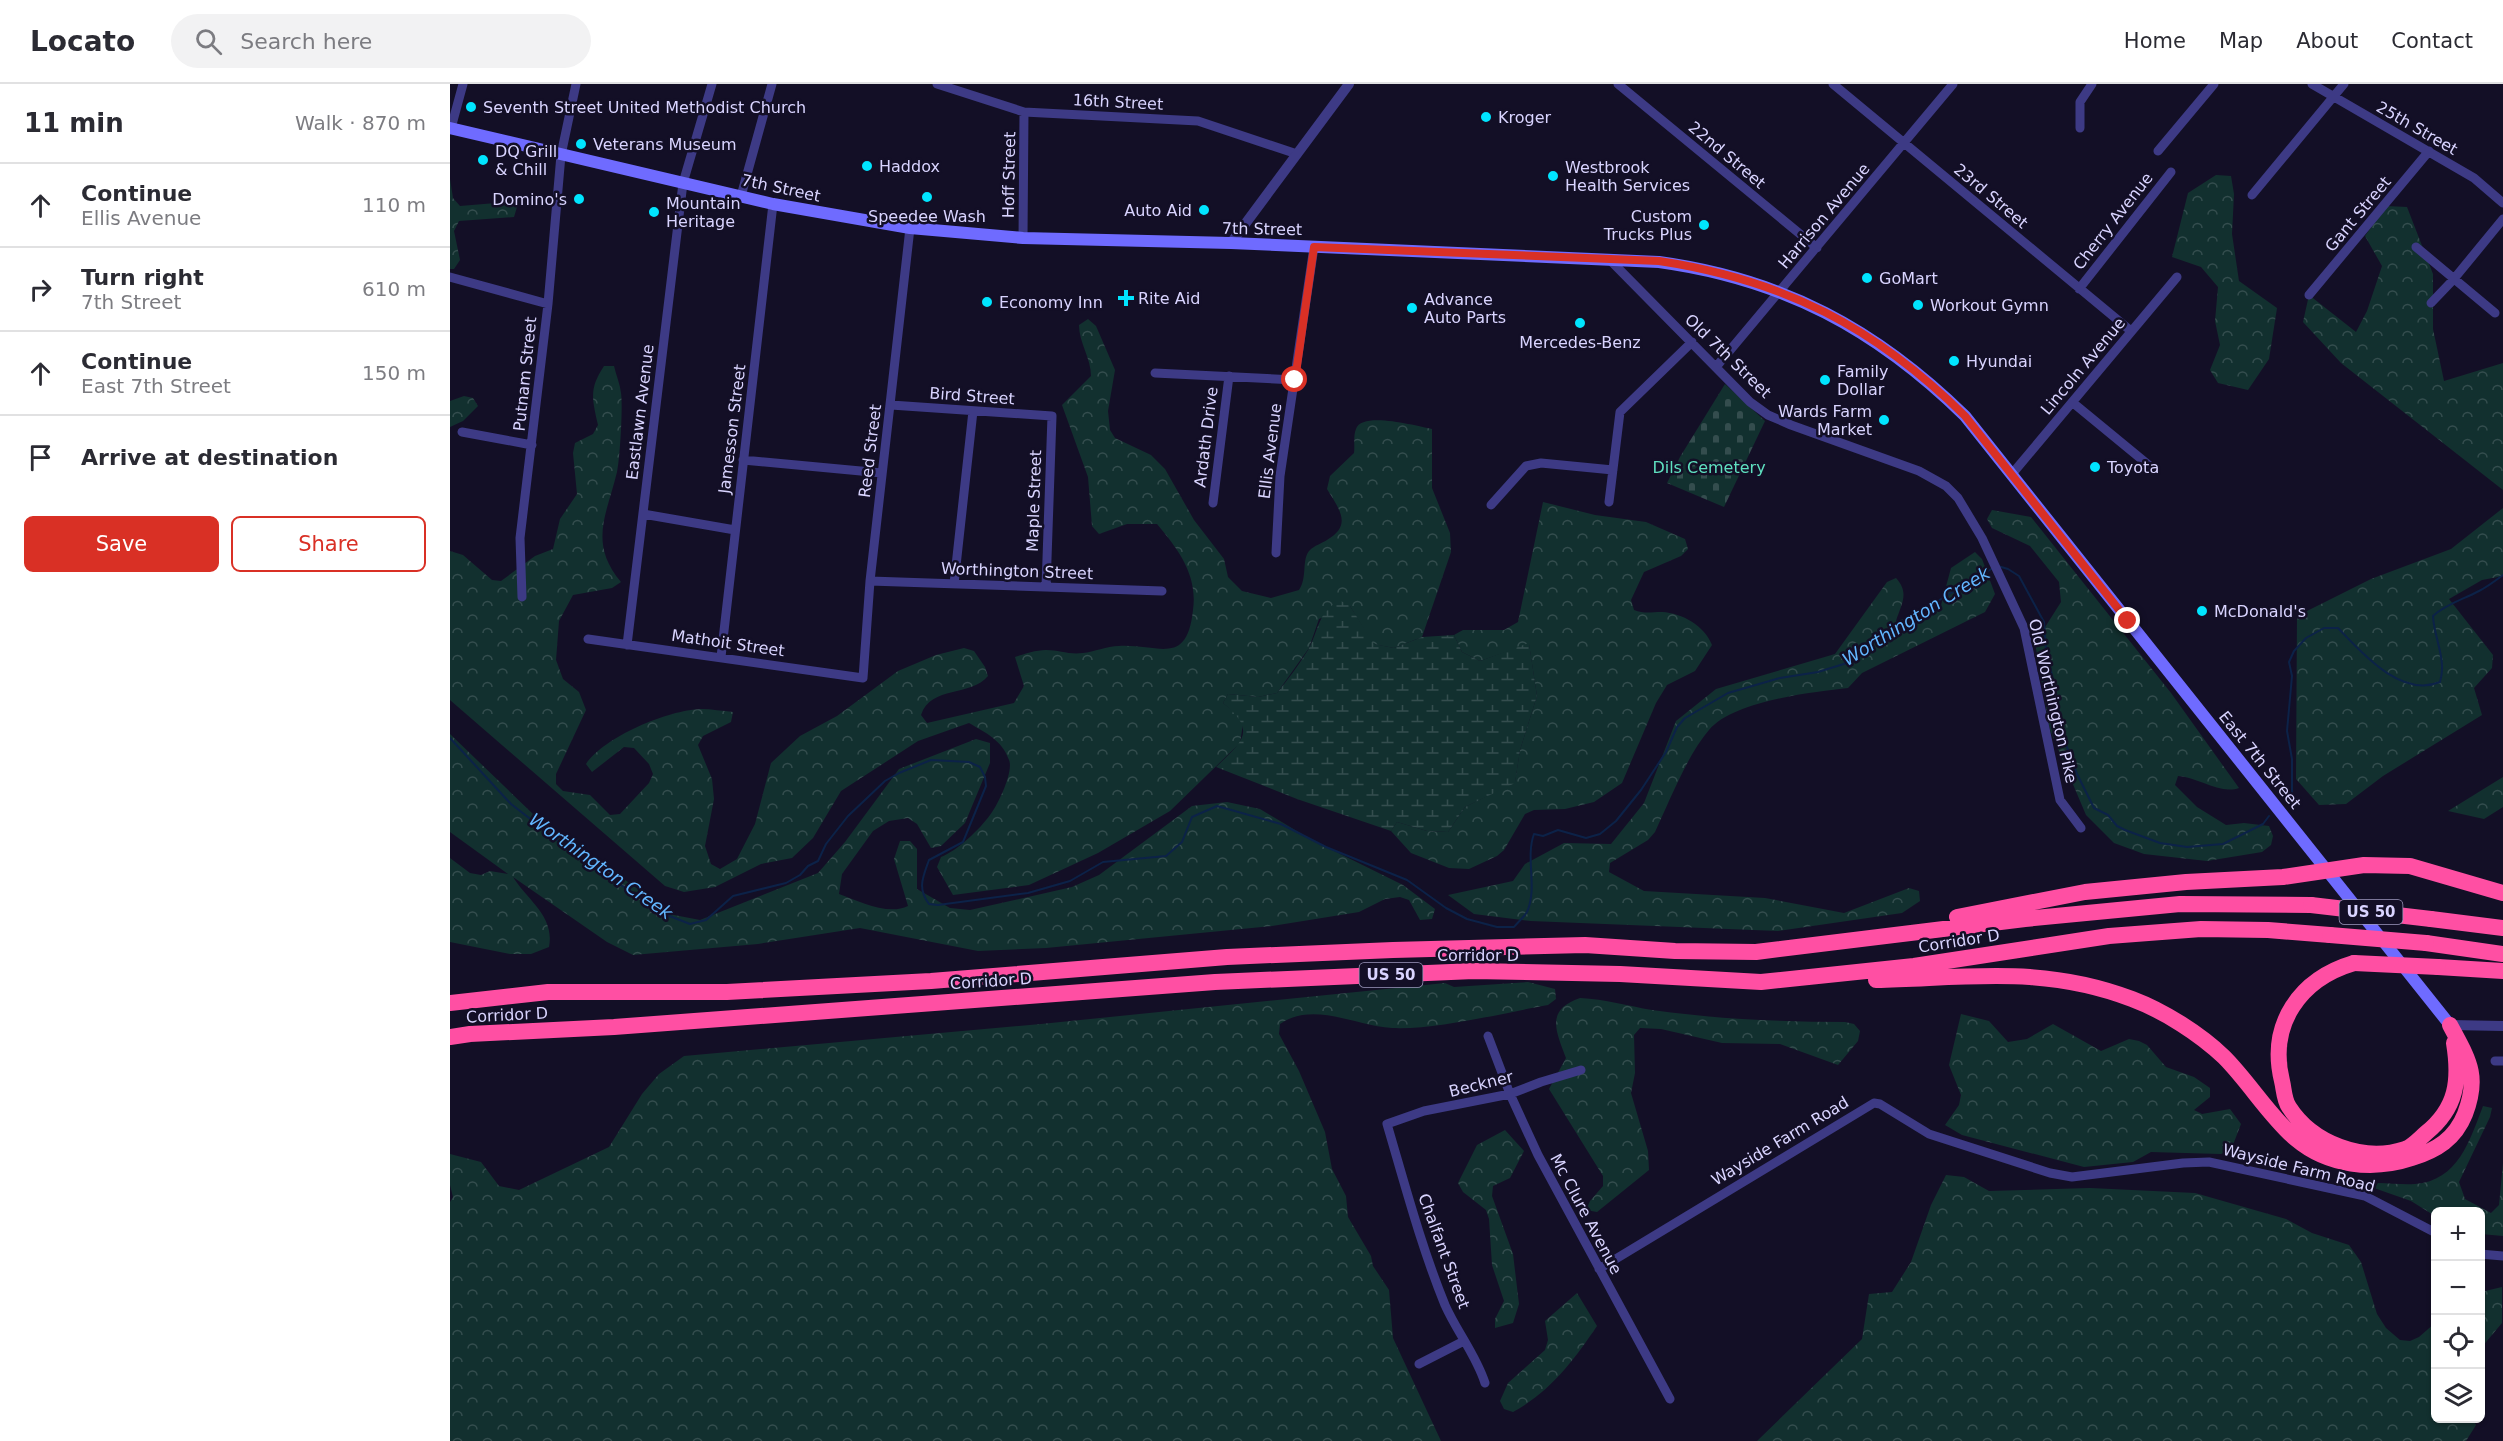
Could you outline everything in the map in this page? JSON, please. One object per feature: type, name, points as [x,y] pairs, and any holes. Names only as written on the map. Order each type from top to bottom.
[{"type":"highway","points":[[1872,937],[1976,913],[2085,892],[2330,872],[2364,865],[2410,866],[2503,892]]},
{"type":"highway","name":"Corridor D","points":[[450,1003],[548,992],[727,992],[931,981],[1239,957],[1585,945],[1675,951],[1756,952],[2025,919],[2180,904],[2311,905],[2503,928]]},
{"type":"highway","name":"Corridor D","points":[[450,1037],[470,1034],[614,1028],[1215,982],[1439,972],[1620,974],[1761,982],[1914,966],[2109,936],[2201,929],[2268,930],[2330,935],[2503,954]]},
{"type":"highway","points":[[2450,1024],[2458,1068],[2454,1099],[2434,1126],[2406,1149],[2375,1154],[2349,1150],[2311,1132],[2288,1106],[2278,1065],[2280,1033],[2287,1013],[2296,1000],[2338,968],[2354,963],[2503,971]]},
{"type":"highway","points":[[1761,982],[1944,978],[1998,974],[2048,977],[2104,989],[2135,1000],[2166,1016],[2223,1057],[2296,1139],[2334,1160],[2369,1167],[2400,1162],[2436,1150],[2460,1127],[2472,1096],[2472,1068],[2450,1024]]},
{"type":"main road","name":"7th Street","points":[[450,128],[773,204],[910,228],[1023,238],[1231,243],[1609,259],[1684,265],[1737,277],[1781,291],[1849,325],[1892,353],[1936,388],[1965,416],[2012,474]]},
{"type":"main road","name":"East 7th Street","points":[[2012,474],[2450,1024]]},
{"type":"street","points":[[450,128],[463,84]]},
{"type":"street","name":"Putnam Street","points":[[522,597],[520,538],[548,304],[561,154],[576,84]]},
{"type":"street","name":"Eastlawn Avenue","points":[[627,645],[683,183],[712,84]]},
{"type":"street","points":[[741,196],[772,84]]},
{"type":"street","name":"16th Street","points":[[937,84],[1024,112],[1196,121],[1297,154]]},
{"type":"street","points":[[1231,243],[1349,84]]},
{"type":"street","name":"22nd Street","points":[[1618,84],[1817,248]]},
{"type":"street","name":"23rd Street","points":[[1833,84],[2131,332]]},
{"type":"street","name":"Harrison Avenue","points":[[1716,367],[1953,84]]},
{"type":"street","points":[[2080,128],[2080,102],[2091,84]]},
{"type":"street","points":[[2158,152],[2214,84]]},
{"type":"street","name":"25th Street","points":[[2312,84],[2474,178],[2503,203]]},
{"type":"street","points":[[2252,195],[2344,84]]},
{"type":"street","name":"Hoff Street","points":[[1023,238],[1024,112]]},
{"type":"street","name":"Gant Street","points":[[2309,295],[2429,151]]},
{"type":"street","name":"Cherry Avenue","points":[[2079,289],[2171,172]]},
{"type":"street","name":"Jamesson Street","points":[[721,657],[773,204]]},
{"type":"street","points":[[2431,303],[2503,219]]},
{"type":"street","name":"Reed Street","points":[[863,678],[870,581],[910,228]]},
{"type":"street","name":"Ellis Avenue","points":[[1276,553],[1280,477],[1314,247]]},
{"type":"street","points":[[2416,247],[2495,313]]},
{"type":"street","name":"Old 7th Street","points":[[1609,259],[1750,402],[1768,415],[1791,426],[1919,471],[1946,486]]},
{"type":"street","points":[[450,277],[548,304]]},
{"type":"street","name":"Lincoln Avenue","points":[[2012,474],[2177,277]]},
{"type":"street","points":[[1609,502],[1620,412],[1692,342]]},
{"type":"street","points":[[1155,373],[1295,380]]},
{"type":"street","name":"Ardath Drive","points":[[1213,503],[1229,376]]},
{"type":"street","points":[[2072,402],[2151,467]]},
{"type":"street","name":"Bird Street","points":[[891,405],[1052,416]]},
{"type":"street","points":[[954,584],[973,411]]},
{"type":"street","name":"Maple Street","points":[[1046,587],[1052,416]]},
{"type":"street","points":[[462,432],[532,445]]},
{"type":"street","points":[[744,460],[882,473]]},
{"type":"street","points":[[1491,505],[1527,466],[1541,463],[1613,470]]},
{"type":"street","name":"Old Worthington Pike","points":[[1946,486],[1968,512],[2024,628],[2060,800],[2081,828]]},
{"type":"street","points":[[643,514],[735,530]]},
{"type":"street","name":"Worthington Street","points":[[870,581],[1162,591]]},
{"type":"street","name":"Mathoit Street","points":[[588,639],[863,678]]},
{"type":"street","points":[[2450,1024],[2503,1026]]},
{"type":"street","name":"Mc Clure Avenue","points":[[1488,1036],[1510,1094],[1538,1155],[1670,1399]]},
{"type":"street","name":"Beckner","points":[[1388,1124],[1424,1111],[1510,1094],[1581,1070]]},
{"type":"street","name":"Wayside Farm Road","points":[[1599,1269],[1874,1103],[1929,1134],[2050,1173],[2072,1176],[2183,1163],[2218,1164],[2365,1196],[2431,1230]]},
{"type":"street","name":"Chalfant Street","points":[[1388,1124],[1417,1226],[1446,1306],[1480,1368],[1485,1383]]},
{"type":"street","points":[[2485,1254],[2503,1256]]},
{"type":"street","points":[[1419,1364],[1464,1341]]},
{"type":"green space","points":[[2216,175],[2231,176],[2234,194],[2232,234],[2239,281],[2277,308],[2269,359],[2248,390],[2218,383],[2210,370],[2220,345],[2215,321],[2218,287],[2201,267],[2172,257],[2188,193]]},
{"type":"green space","points":[[450,179],[453,198],[460,206],[508,202],[517,207],[514,217],[459,221],[454,231],[460,260],[454,269],[450,269]]},
{"type":"green space","points":[[2386,206],[2407,207],[2433,274],[2433,329],[2444,381],[2503,363],[2503,490],[2341,363],[2303,322],[2309,295],[2356,332],[2367,311],[2382,266],[2365,236]]},
{"type":"green space","points":[[1088,319],[1096,326],[1115,370],[1108,411],[1110,430],[1115,438],[1151,455],[1165,469],[1194,520],[1224,559],[1228,577],[1242,591],[1271,598],[1299,590],[1302,585],[1307,554],[1340,529],[1341,516],[1327,489],[1330,476],[1354,453],[1356,429],[1360,424],[1368,421],[1390,421],[1432,429],[1432,488],[1450,533],[1451,552],[1422,637],[1394,648],[1373,644],[1350,606],[1319,619],[1309,648],[1277,693],[1258,697],[1228,694],[1223,703],[1238,715],[1243,724],[1240,743],[1170,811],[1098,853],[1029,885],[953,895],[937,867],[941,857],[968,839],[990,815],[1004,788],[1010,765],[1006,753],[998,742],[969,723],[918,741],[841,791],[813,838],[792,858],[761,864],[715,887],[684,892],[665,886],[450,700],[450,551],[463,555],[492,580],[501,581],[535,556],[553,549],[560,519],[577,494],[573,453],[575,443],[593,434],[598,425],[593,394],[596,381],[604,366],[614,366],[622,409],[617,472],[605,515],[603,541],[611,568],[621,582],[612,588],[573,595],[559,621],[556,660],[563,679],[579,692],[586,710],[556,774],[556,784],[563,791],[590,795],[610,815],[620,814],[649,783],[653,774],[649,764],[634,748],[624,747],[592,772],[586,764],[595,754],[622,735],[672,714],[701,709],[733,712],[731,722],[703,736],[698,745],[712,779],[714,799],[705,846],[711,864],[720,869],[737,859],[755,824],[771,763],[800,736],[837,716],[898,671],[936,655],[964,648],[974,651],[985,667],[988,676],[981,682],[933,699],[921,715],[927,723],[1014,703],[1024,686],[1015,657],[1034,651],[1078,653],[1114,646],[1169,649],[1177,646],[1185,639],[1190,628],[1194,597],[1185,563],[1172,543],[1157,524],[1127,524],[1099,534],[1092,526],[1088,477],[1062,405],[1091,376],[1079,325]]},
{"type":"green space","name":"Dils Cemetery","points":[[1725,384],[1765,421],[1724,507],[1667,483],[1680,457]]},
{"type":"green space","points":[[464,396],[473,398],[478,406],[463,421],[450,427],[450,401]]},
{"type":"green space","points":[[1543,502],[1595,515],[1646,522],[1685,539],[1688,549],[1681,556],[1644,572],[1631,600],[1634,610],[1670,613],[1685,618],[1704,632],[1712,645],[1695,671],[1667,685],[1656,703],[1622,783],[1594,802],[1565,809],[1534,810],[1525,814],[1504,850],[1497,856],[1469,869],[1449,868],[1411,853],[1391,831],[1397,822],[1427,831],[1448,832],[1465,807],[1515,782],[1520,750],[1537,696],[1529,644],[1480,661],[1462,652],[1454,635],[1463,630],[1504,630],[1518,622]]},
{"type":"green space","points":[[2503,508],[2503,576],[2482,580],[2449,599],[2493,655],[2492,668],[2474,688],[2482,715],[2383,776],[2346,804],[2319,805],[2296,779],[2297,616],[2371,579],[2451,549]]},
{"type":"green space","points":[[1992,510],[2031,517],[2171,693],[2239,788],[2232,790],[2217,788],[2178,776],[2175,785],[2197,807],[2226,825],[2244,823],[2269,826],[2273,836],[2271,845],[2262,852],[2207,861],[2144,854],[2114,843],[2086,815],[2050,730],[2035,643],[2061,602],[2059,582],[2030,546],[1992,528],[1987,519]]},
{"type":"green space","points":[[1975,552],[1982,559],[1995,594],[1985,612],[1862,673],[1848,688],[1814,692],[1754,705],[1720,720],[1709,730],[1694,752],[1655,832],[1648,840],[1610,863],[1609,872],[1644,891],[1765,898],[1844,913],[1909,888],[1919,891],[1920,901],[1902,913],[1778,931],[1531,921],[1474,914],[1448,895],[1513,881],[1525,864],[1564,843],[1611,844],[1644,803],[1676,721],[1716,689],[1835,654],[1887,582],[1896,578],[1903,589],[1903,594],[1896,621],[1940,609],[1951,568]]},
{"type":"green space","points":[[1341,601],[1350,606],[1374,644],[1394,648],[1422,637],[1454,635],[1462,652],[1480,661],[1529,643],[1537,696],[1520,750],[1515,783],[1465,807],[1448,832],[1427,831],[1397,822],[1391,831],[1297,799],[1216,767],[1239,743],[1242,736],[1243,729],[1240,721],[1223,703],[1228,694],[1258,697],[1277,693],[1308,650],[1323,615]]},
{"type":"green space","points":[[450,734],[533,814],[674,915],[700,920],[818,873],[845,842],[899,769],[976,739],[990,743],[990,763],[965,823],[941,846],[931,848],[917,824],[908,818],[889,821],[873,831],[842,874],[839,894],[864,904],[883,908],[900,909],[908,906],[894,859],[900,841],[910,841],[917,849],[917,889],[950,908],[970,910],[1072,887],[1099,875],[1192,806],[1227,802],[1260,809],[1312,840],[1403,885],[1435,909],[1432,919],[1420,920],[1409,900],[1400,897],[1385,899],[1359,912],[1272,926],[1046,948],[978,951],[860,928],[758,944],[633,955],[607,942],[513,877],[544,917],[550,936],[549,947],[531,954],[510,954],[450,942],[450,858],[470,873],[481,875],[490,871],[508,874],[450,832]]},
{"type":"green space","points":[[2503,777],[2503,807],[2484,819],[2448,811]]},
{"type":"green space","points":[[1528,982],[1555,989],[1556,999],[1548,1005],[1470,1020],[1410,1028],[1378,1026],[1321,1015],[1293,1017],[1280,1024],[1279,1034],[1299,1071],[1325,1132],[1332,1169],[1346,1196],[1348,1217],[1371,1256],[1373,1266],[1389,1290],[1393,1338],[1441,1441],[450,1441],[450,1202],[453,1197],[450,1185],[450,1154],[481,1162],[499,1186],[519,1190],[609,1147],[642,1094],[659,1074],[684,1056],[1041,1024],[1445,983],[1454,987]]},
{"type":"green space","points":[[1580,998],[1700,1016],[1773,1021],[1845,1022],[1854,1024],[1860,1031],[1858,1041],[1838,1065],[1780,1044],[1722,1043],[1661,1029],[1640,1028],[1634,1035],[1635,1073],[1631,1093],[1648,1151],[1649,1170],[1597,1212],[1586,1210],[1590,1201],[1603,1186],[1603,1176],[1549,1089],[1566,1058],[1557,1030],[1558,1015],[1569,1003]]},
{"type":"green space","points":[[1961,1014],[1989,1021],[2008,1042],[2027,1039],[2053,1024],[2101,1051],[2129,1039],[2147,1045],[2166,1067],[2194,1077],[2210,1088],[2210,1097],[2194,1110],[2202,1114],[2230,1109],[2241,1124],[2231,1150],[2221,1154],[2151,1152],[2133,1162],[2084,1167],[1962,1135],[1945,1125],[1959,1105],[1961,1095],[1949,1065]]},
{"type":"green space","points":[[2483,1106],[2492,1108],[2490,1117],[2459,1182],[2465,1199],[2480,1207],[2431,1207],[2431,1214],[2411,1201],[2374,1188],[2378,1183],[2415,1184],[2430,1181],[2442,1175],[2460,1157]]},
{"type":"green space","points":[[1505,1130],[1524,1151],[1510,1178],[1493,1186],[1492,1196],[1513,1254],[1519,1304],[1513,1323],[1495,1328],[1495,1319],[1504,1301],[1492,1265],[1489,1219],[1486,1210],[1463,1192],[1458,1183],[1477,1145]]},
{"type":"green space","points":[[2503,1163],[2503,1236],[2485,1234],[2485,1210],[2491,1213],[2499,1205]]},
{"type":"green space","points":[[1946,1175],[1964,1177],[1989,1191],[2090,1188],[2195,1193],[2286,1219],[2312,1233],[2349,1245],[2361,1262],[2377,1314],[2386,1328],[2400,1340],[2410,1341],[2419,1337],[2431,1326],[2431,1423],[2475,1423],[2476,1425],[2466,1441],[1757,1441],[1862,1339],[1869,1294],[1892,1292],[1911,1262],[1931,1205]]},
{"type":"green space","points":[[2502,1287],[2502,1323],[2485,1343],[2485,1315],[2485,1291]]},
{"type":"green space","points":[[1577,1293],[1597,1326],[1570,1363],[1550,1385],[1513,1412],[1504,1409],[1500,1401],[1508,1383],[1545,1350],[1548,1340],[1545,1321]]},
{"type":"waterway","name":"Worthington Creek","points":[[1998,566],[2019,576],[2044,622],[2046,650],[2055,688],[2061,731],[2077,774],[2094,808],[2108,815],[2117,826],[2125,830],[2160,843],[2187,847],[2223,844],[2263,824],[2269,816]]},
{"type":"waterway","name":"Worthington Creek","points":[[450,738],[511,804],[581,859],[667,915],[690,924],[706,920],[733,896],[786,883],[800,875],[808,866],[818,861],[826,844],[848,816],[885,781],[931,760],[969,762],[980,767],[986,786],[963,842],[929,860],[922,888],[929,904],[938,905],[1028,893],[1070,881],[1103,862],[1166,856],[1182,842],[1192,817],[1217,806],[1281,824],[1326,847],[1407,880],[1446,908],[1467,919],[1497,927],[1514,927],[1527,912],[1530,902],[1531,853],[1534,834],[1543,836],[1558,830],[1586,838],[1600,834],[1616,821],[1641,790],[1666,752],[1677,727],[1685,718],[1728,693],[1780,678],[1818,672],[1847,663],[1884,633],[1993,568]]},
{"type":"waterway","name":"Worthington Creek","points":[[2292,799],[2292,759],[2287,731],[2292,676],[2289,662],[2294,651],[2306,638],[2324,628],[2338,628],[2371,661],[2397,679],[2411,684],[2425,685],[2440,682],[2442,666],[2433,616],[2449,605],[2485,588],[2503,575]]},
{"type":"place","name":"Seventh Street United Methodist Church","points":[[471,107]]},
{"type":"place","name":"Kroger","points":[[1486,117]]},
{"type":"place","name":"Veterans Museum","points":[[581,144]]},
{"type":"place","name":"DQ Grill & Chill","points":[[483,160]]},
{"type":"place","name":"Haddox","points":[[867,166]]},
{"type":"place","name":"Westbrook Health Services","points":[[1553,176]]},
{"type":"place","name":"Speedee Wash","points":[[927,197]]},
{"type":"place","name":"Domino's","points":[[579,199]]},
{"type":"place","name":"Auto Aid","points":[[1204,210]]},
{"type":"place","name":"Mountain Heritage","points":[[654,212]]},
{"type":"place","name":"Custom Trucks Plus","points":[[1704,225]]},
{"type":"place","name":"GoMart","points":[[1867,278]]},
{"type":"place","name":"Rite Aid","points":[[1126,298]]},
{"type":"place","name":"Economy Inn","points":[[987,302]]},
{"type":"place","name":"Workout Gymn","points":[[1918,305]]},
{"type":"place","name":"Advance Auto Parts","points":[[1412,308]]},
{"type":"place","name":"Mercedes-Benz","points":[[1580,323]]},
{"type":"place","name":"Hyundai","points":[[1954,361]]},
{"type":"place","name":"Family Dollar","points":[[1825,380]]},
{"type":"place","name":"Wards Farm Market","points":[[1884,420]]},
{"type":"place","name":"Toyota","points":[[2095,467]]},
{"type":"place","name":"McDonald's","points":[[2202,611]]},
{"type":"route","points":[[1295,380],[1314,247],[1659,261],[1737,277],[1781,291],[1849,325],[1892,353],[1936,388],[1965,416],[2128,621]]}]
